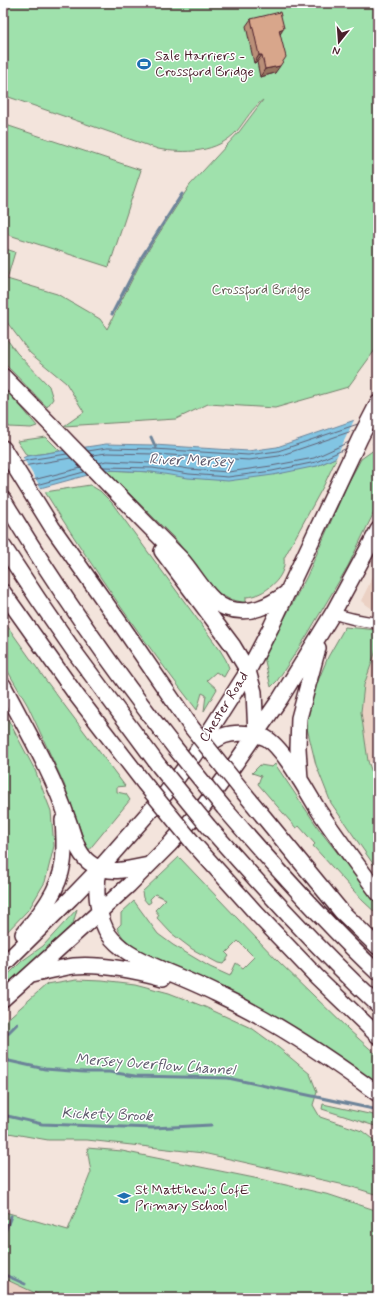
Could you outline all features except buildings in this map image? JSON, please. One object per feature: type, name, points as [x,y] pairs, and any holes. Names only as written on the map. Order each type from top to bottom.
[{"type":"highway","points":[[3,376],[182,560],[216,601],[225,607],[245,611],[261,608],[275,601],[289,590]]},
{"type":"highway","name":"Chester Road","points":[[3,966],[100,868],[166,793],[195,754],[248,671],[289,590],[360,438],[378,403]]},
{"type":"highway","points":[[3,448],[52,527],[192,728],[341,911],[378,947]]},
{"type":"highway","points":[[3,499],[59,588],[100,649],[174,748],[271,863],[329,925],[378,973]]},
{"type":"highway","points":[[131,508],[233,646],[248,671],[254,692],[256,735]]},
{"type":"highway","points":[[3,999],[100,912],[149,865],[203,807],[256,735],[323,630],[378,530]]},
{"type":"highway","points":[[3,546],[76,654],[159,766],[208,826],[310,938],[378,1005]]},
{"type":"highway","points":[[3,592],[77,696],[144,783],[194,844],[256,913],[317,977],[378,1036]]},
{"type":"highway","points":[[300,781],[298,723],[323,630]]},
{"type":"highway","points":[[3,685],[44,761],[62,803],[76,844],[83,856],[92,864],[111,871],[149,865]]},
{"type":"highway","points":[[195,754],[222,736],[232,733],[256,735],[265,738],[276,746],[320,812],[378,893]]},
{"type":"highway","points":[[3,958],[47,903],[56,888],[63,862],[64,836],[62,803]]},
{"type":"highway","points":[[100,868],[96,891],[100,912],[107,931],[123,949],[142,961],[216,993],[266,1020],[312,1048],[378,1094]]},
{"type":"highway","points":[[30,975],[76,966],[141,972],[204,992],[266,1020]]},
{"type":"street","points":[[333,613],[344,618],[378,623]]},
{"type":"shaded area","points":[[378,566],[378,611],[361,601]]},
{"type":"shaded area","points":[[378,645],[378,765],[368,761],[361,712],[364,685]]},
{"type":"shaded area","points":[[3,1278],[40,1295],[37,1298],[3,1298]]},
{"type":"green space","name":"Crossford Bridge","points":[[3,3],[378,3],[378,346],[348,387],[275,408],[208,404],[176,419],[64,426],[84,412],[66,383],[30,353],[3,317],[3,248],[15,252],[7,279],[57,294],[100,319],[107,329],[142,260],[190,185],[239,132],[263,100],[252,110],[237,131],[220,144],[200,150],[168,151],[158,149],[3,95]]},
{"type":"green space","points":[[3,124],[141,170],[109,267],[3,233]]},
{"type":"green space","points":[[3,334],[17,353],[49,386],[53,399],[47,407],[3,362]]},
{"type":"green space","points":[[3,385],[37,426],[31,428],[9,427],[3,417]]},
{"type":"green space","points":[[46,437],[60,451],[27,456],[17,441]]},
{"type":"green space","points":[[378,447],[378,504],[348,566],[306,637],[277,681],[271,687],[264,657],[307,576],[347,485],[361,459]]},
{"type":"green space","points":[[337,457],[324,485],[284,558],[282,572],[278,579],[273,585],[260,593],[246,597],[246,603],[229,599],[215,591],[176,540],[106,470],[152,472],[317,466]]},
{"type":"green space","points":[[90,485],[100,491],[112,503],[226,660],[229,668],[224,677],[216,672],[207,680],[217,689],[204,711],[206,695],[202,693],[197,710],[118,603],[45,492]]},
{"type":"green space","points":[[3,620],[47,682],[125,786],[117,787],[117,792],[126,794],[130,800],[88,851],[64,784],[28,706],[3,663]]},
{"type":"green space","points":[[345,627],[378,630],[378,645],[364,685],[361,712],[368,761],[378,790],[378,871],[331,803],[316,765],[306,724],[315,688],[328,657]]},
{"type":"green space","points":[[3,710],[35,770],[51,811],[54,846],[45,882],[29,909],[3,936]]},
{"type":"green space","points":[[275,764],[321,832],[378,904],[378,915],[363,901],[313,846],[315,844],[299,826],[296,828],[258,784],[261,776],[252,773],[260,765],[272,767]]},
{"type":"green space","points":[[179,857],[277,960],[378,1056],[378,1087],[240,998],[188,972],[151,956],[136,948],[124,939],[117,928],[121,924],[121,913],[134,901],[158,934],[173,945],[210,967],[230,976],[236,963],[243,968],[254,957],[238,941],[226,953],[229,956],[223,964],[218,963],[192,949],[171,933],[157,918],[159,915],[155,910],[166,899],[155,894],[150,899],[151,902],[148,904],[143,898],[142,892]]},
{"type":"green space","points":[[77,909],[73,924],[3,988],[3,980],[22,961],[43,946]]},
{"type":"green space","points":[[77,979],[135,984],[169,993],[205,1007],[253,1029],[310,1074],[317,1092],[313,1105],[320,1117],[362,1131],[378,1146],[378,1195],[349,1186],[203,1153],[87,1140],[48,1140],[3,1132],[3,1023],[47,984]]},
{"type":"green space","points":[[323,1104],[378,1116],[378,1127],[322,1109]]},
{"type":"green space","points":[[87,1148],[122,1151],[264,1180],[330,1195],[378,1211],[378,1298],[71,1298],[61,1293],[59,1298],[46,1298],[3,1278],[3,1215],[5,1212],[68,1230],[91,1172]]},
{"type":"water","name":"River Mersey","points":[[378,414],[378,442],[364,445],[317,466],[273,475],[228,481],[188,478],[152,472],[106,470],[22,493],[3,466],[27,456],[106,444],[154,445],[248,451],[277,447],[352,421]]},
{"type":"pier","points":[[378,412],[378,432],[371,446],[365,447],[335,460],[355,418]]},
{"type":"pier","points":[[22,456],[42,490],[22,495],[3,503],[3,463]]},
{"type":"waterway","points":[[112,314],[141,258],[182,194]]},
{"type":"waterway","name":"River Mersey","points":[[151,437],[156,448]]},
{"type":"waterway","points":[[3,1038],[17,1024]]},
{"type":"waterway","name":"Mersey Overflow Channel","points":[[3,1056],[9,1061],[45,1069],[109,1072],[135,1076],[228,1078],[378,1110]]},
{"type":"waterway","name":"Kickety Brook","points":[[3,1115],[42,1124],[153,1128],[211,1125]]},
{"type":"waterway","points":[[3,1237],[11,1216]]},
{"type":"waterway","points":[[3,1274],[25,1284]]},
{"type":"place","name":"Sale Harriers - Crossford Bridge","points":[[144,64]]},
{"type":"place","name":"St Matthew's CofE Primary School","points":[[124,1198]]}]
